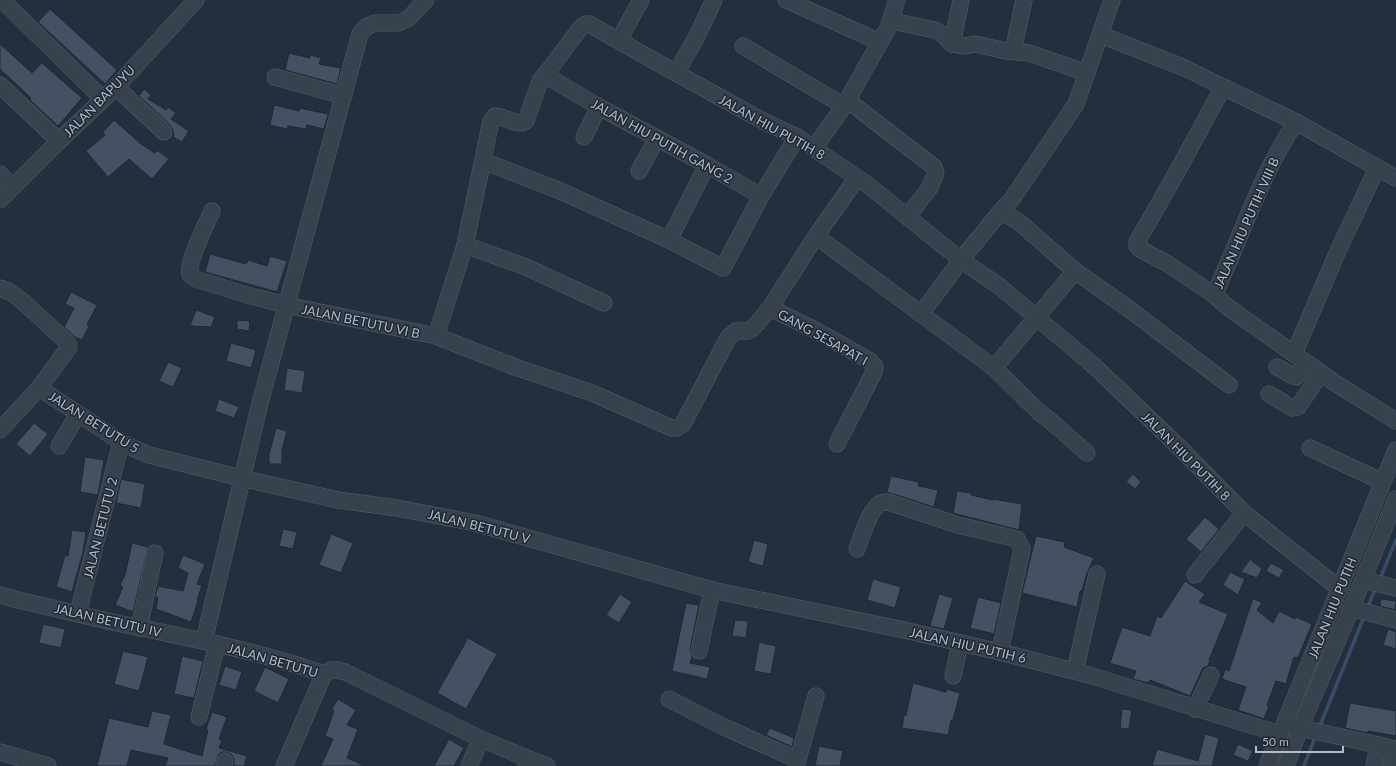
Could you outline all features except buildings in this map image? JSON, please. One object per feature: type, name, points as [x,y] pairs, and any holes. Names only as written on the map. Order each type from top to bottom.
[{"type":"street","name":"JALAN BAPUYU","points":[[0,200],[116,87],[196,0]]},
{"type":"street","points":[[199,717],[241,478],[286,305],[360,34],[366,27],[376,23],[399,23],[409,18],[426,0]]},
{"type":"street","points":[[619,40],[641,0]]},
{"type":"street","points":[[676,73],[696,38],[714,0]]},
{"type":"street","points":[[786,0],[880,42]]},
{"type":"street","points":[[814,148],[846,103],[892,21],[897,0]]},
{"type":"street","points":[[952,44],[962,0]]},
{"type":"street","points":[[1013,51],[1024,0]]},
{"type":"street","points":[[920,314],[961,260],[1012,199],[1076,104],[1112,0]]},
{"type":"street","points":[[6,4],[103,99]]},
{"type":"street","points":[[892,21],[935,30],[941,33],[952,44],[965,46],[975,44],[1029,53],[1087,73]]},
{"type":"street","name":"JALAN HIU PUTIH 8","points":[[546,75],[581,27],[589,24],[766,122],[797,137],[814,148],[857,178],[961,260],[999,286],[1037,317],[1092,364],[1177,445],[1244,513],[1340,589]]},
{"type":"street","points":[[1101,35],[1185,68],[1296,122],[1396,178]]},
{"type":"street","points":[[743,46],[846,103],[934,167],[936,173],[929,189],[906,217]]},
{"type":"street","points":[[436,336],[464,245],[491,121],[495,116],[500,116],[517,123],[523,123],[526,121],[540,81],[546,75]]},
{"type":"street","name":"JALAN HIU PUTIH GANG 2","points":[[546,75],[563,86],[708,165],[761,196]]},
{"type":"street","points":[[275,77],[344,96]]},
{"type":"street","points":[[0,85],[59,141]]},
{"type":"street","points":[[116,87],[164,132]]},
{"type":"street","points":[[1214,295],[1173,267],[1140,249],[1137,246],[1137,242],[1223,87]]},
{"type":"street","points":[[584,137],[599,106]]},
{"type":"street","name":"JALAN HIU PUTIH VIII B","points":[[1296,122],[1282,142],[1264,178],[1233,255],[1214,295],[1229,308],[1321,373],[1396,421]]},
{"type":"street","points":[[483,161],[558,190],[669,240],[723,268],[761,196],[797,137]]},
{"type":"street","points":[[640,171],[657,138]]},
{"type":"street","points":[[669,240],[708,165]]},
{"type":"street","points":[[1294,354],[1338,251],[1377,168]]},
{"type":"street","points":[[0,174],[13,187]]},
{"type":"street","points":[[770,308],[816,236],[857,178]]},
{"type":"street","name":"JALAN BETUTU VI B","points":[[212,211],[191,260],[189,270],[190,275],[196,279],[247,295],[286,305],[436,336],[515,367],[592,393],[672,428],[677,428],[683,424],[728,338],[736,331],[748,331],[770,308]]},
{"type":"street","points":[[1001,211],[1019,222],[1075,271],[1129,309],[1229,385]]},
{"type":"street","points":[[816,236],[994,368],[1039,412],[1087,453]]},
{"type":"street","points":[[464,245],[526,267],[604,303]]},
{"type":"street","points":[[994,368],[1075,271]]},
{"type":"street","name":"JALAN BETUTU 5","points":[[0,288],[10,292],[21,300],[68,342],[68,347],[39,388],[121,442],[135,449],[149,455],[241,478]]},
{"type":"street","name":"GANG SESAPAT I","points":[[770,308],[815,330],[870,361],[875,367],[874,372],[837,444]]},
{"type":"street","points":[[1277,367],[1292,376],[1296,376],[1307,363]]},
{"type":"street","points":[[1269,394],[1292,408],[1298,407],[1321,373]]},
{"type":"street","points":[[0,430],[39,388]]},
{"type":"street","points":[[59,446],[78,414]]},
{"type":"street","name":"JALAN BETUTU 2","points":[[78,613],[121,442]]},
{"type":"street","points":[[1310,448],[1383,482]]},
{"type":"street","name":"JALAN HIU PUTIH","points":[[1267,766],[1396,450]]},
{"type":"street","name":"JALAN BETUTU V","points":[[241,478],[338,500],[390,506],[475,523],[712,590]]},
{"type":"street","points":[[857,549],[871,515],[879,504],[883,502],[888,502],[958,525],[1017,539],[1022,549],[1000,652]]},
{"type":"street","points":[[1375,503],[1394,505]]},
{"type":"street","name":"JALAN HIU PUTIH","points":[[1286,766],[1300,728],[1394,505]]},
{"type":"street","points":[[1195,575],[1244,513]]},
{"type":"street","points":[[139,628],[155,553]]},
{"type":"street","points":[[1075,672],[1097,574]]},
{"type":"street","points":[[1363,580],[1396,588]]},
{"type":"street","points":[[699,651],[712,590]]},
{"type":"street","name":"JALAN HIU PUTIH 6","points":[[712,590],[1000,652],[1075,672],[1195,709],[1283,728],[1300,728],[1396,750]]},
{"type":"street","name":"JALAN BETUTU IV","points":[[0,594],[18,600],[211,643]]},
{"type":"street","points":[[1351,608],[1396,620]]},
{"type":"street","name":"JALAN BETUTU","points":[[211,643],[301,665],[324,674],[284,766]]},
{"type":"street","points":[[953,676],[960,643]]},
{"type":"street","points":[[324,674],[331,670],[345,672],[528,762],[547,766]]},
{"type":"street","points":[[1195,709],[1210,675]]},
{"type":"street","points":[[669,699],[797,763],[816,696]]},
{"type":"street","points":[[469,766],[481,739]]},
{"type":"street","points":[[1374,766],[1378,745]]},
{"type":"street","points":[[1392,766],[1396,750]]},
{"type":"street","points":[[0,752],[48,766]]},
{"type":"waterway","points":[[1380,579],[1396,540]]},
{"type":"waterway","points":[[1367,609],[1376,587]]},
{"type":"waterway","points":[[1319,728],[1364,617]]},
{"type":"waterway","points":[[1304,766],[1316,735]]}]
